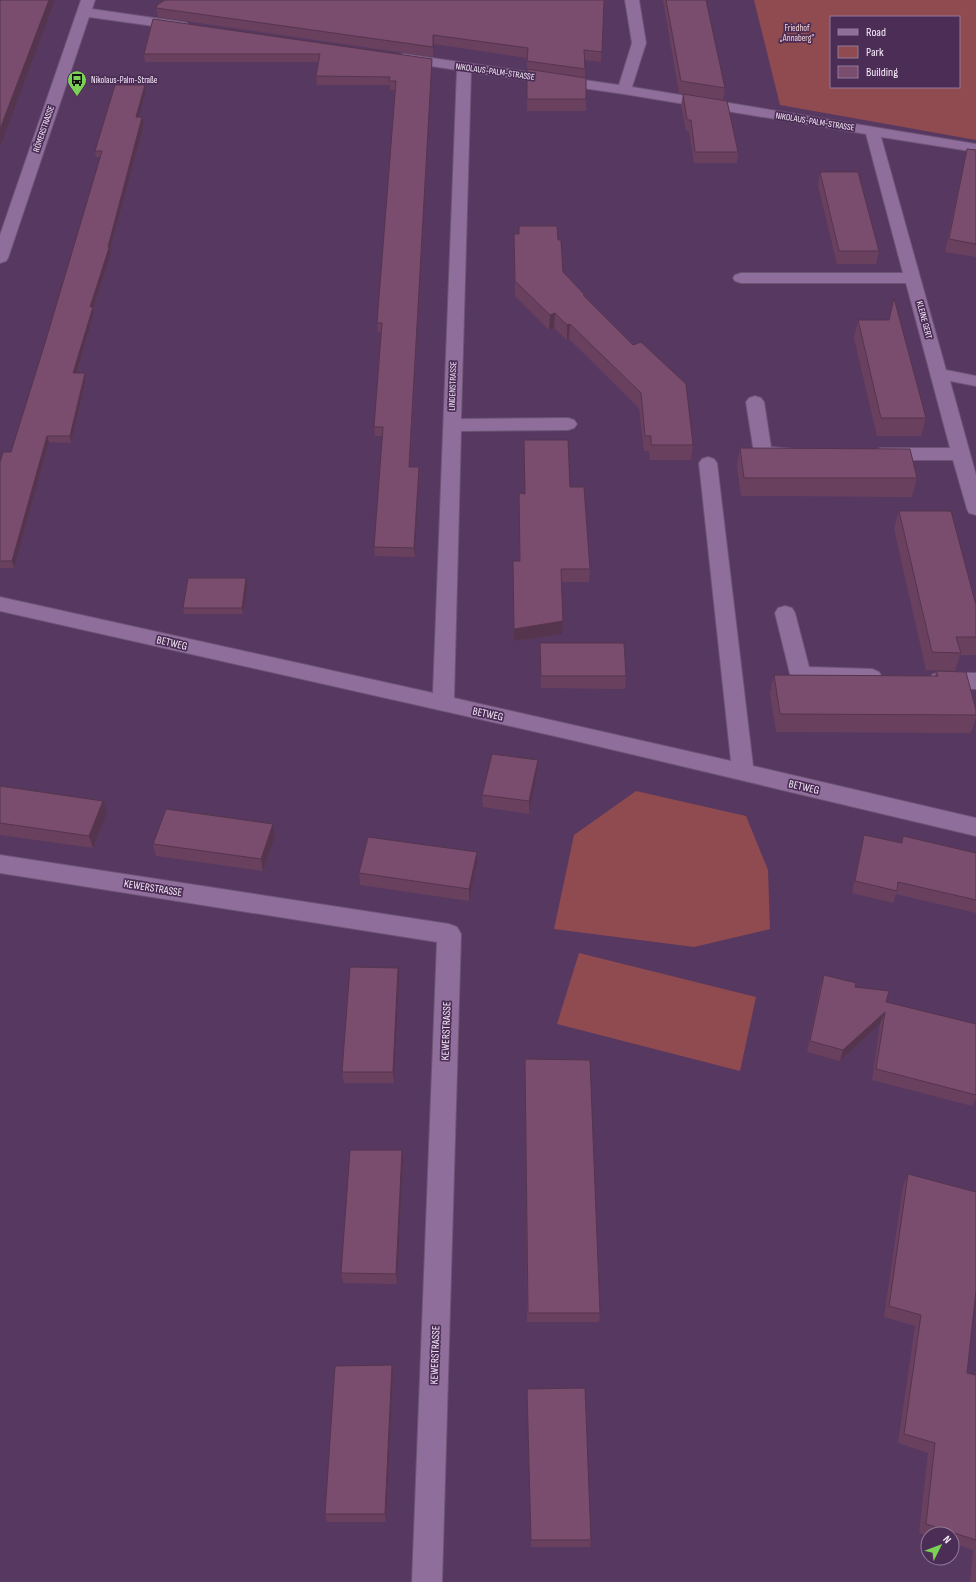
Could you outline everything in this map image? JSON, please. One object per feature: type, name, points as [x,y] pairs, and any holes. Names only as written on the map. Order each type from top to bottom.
[{"type":"street","points":[[624,90],[639,43],[632,0]]},
{"type":"street","points":[[86,6],[197,28]]},
{"type":"street","name":"RÖMERSTRASSE","points":[[0,258],[86,6]]},
{"type":"street","name":"NIKOLAUS-PALM-STRASSE","points":[[394,57],[624,90],[976,148]]},
{"type":"street","name":"LINDENSTRASSE","points":[[443,704],[464,67]]},
{"type":"street","name":"KLEINE GERT","points":[[872,131],[976,509]]},
{"type":"street","points":[[741,278],[912,278]]},
{"type":"street","points":[[939,374],[976,380]]},
{"type":"street","points":[[755,402],[763,453],[803,453]]},
{"type":"street","points":[[452,425],[568,424]]},
{"type":"street","points":[[866,454],[961,454]]},
{"type":"street","points":[[708,463],[743,773]]},
{"type":"street","name":"BETWEG","points":[[0,604],[572,732],[976,827]]},
{"type":"street","points":[[784,613],[800,674],[888,678]]},
{"type":"street","points":[[920,679],[976,682]]},
{"type":"street","name":"KEWERSTRASSE","points":[[0,864],[449,934],[427,1582]]},
{"type":"green space","name":"Friedhof „Annaberg“","points":[[754,0],[976,0],[976,140],[780,105]]},
{"type":"green space","points":[[636,791],[746,816],[768,870],[770,929],[694,947],[554,929],[574,835]]},
{"type":"green space","points":[[579,953],[756,997],[740,1071],[557,1024]]},
{"type":"building","points":[[0,0],[49,0],[0,129]]},
{"type":"building","points":[[165,0],[604,0],[602,52],[584,50],[585,69],[527,61],[528,48],[433,35],[433,47],[156,8],[157,5]]},
{"type":"building","points":[[666,0],[706,0],[725,88],[681,81]]},
{"type":"building","points":[[153,19],[432,59],[409,467],[419,467],[414,548],[374,547],[383,427],[374,427],[382,323],[377,323],[396,81],[389,81],[390,77],[316,76],[320,54],[144,54]]},
{"type":"building","points":[[527,69],[586,78],[586,99],[527,99]]},
{"type":"building","points":[[115,85],[145,85],[136,117],[142,117],[108,247],[109,248],[90,307],[93,307],[73,373],[85,373],[70,436],[47,436],[12,561],[0,561],[0,462],[3,452],[11,452],[45,343],[102,151],[95,151]]},
{"type":"building","points":[[683,94],[727,101],[738,152],[695,152],[691,120],[687,120]]},
{"type":"building","points":[[967,149],[976,150],[976,244],[949,239]]},
{"type":"building","points":[[820,172],[858,172],[879,251],[839,251]]},
{"type":"building","points":[[519,226],[557,226],[558,240],[561,240],[563,272],[585,295],[583,295],[633,345],[641,342],[686,384],[693,445],[651,445],[651,436],[645,436],[641,393],[570,324],[567,325],[555,313],[550,315],[515,281],[514,234],[519,234]]},
{"type":"building","points":[[894,298],[926,418],[881,418],[858,320],[889,320]]},
{"type":"building","points":[[524,440],[568,440],[570,487],[584,487],[590,569],[561,569],[563,621],[514,629],[513,561],[520,561],[519,493],[525,494]]},
{"type":"building","points":[[740,448],[910,449],[917,478],[744,478]]},
{"type":"building","points":[[899,511],[951,511],[976,605],[976,637],[956,637],[961,653],[932,652]]},
{"type":"building","points":[[188,578],[246,578],[242,608],[183,608]]},
{"type":"building","points":[[540,643],[624,643],[626,676],[541,676]]},
{"type":"building","points":[[936,671],[966,672],[976,715],[780,714],[774,675],[938,676]]},
{"type":"building","points":[[492,754],[538,760],[529,801],[482,795]]},
{"type":"building","points":[[0,786],[103,801],[89,836],[0,823]]},
{"type":"building","points":[[166,809],[273,824],[261,859],[153,844]]},
{"type":"building","points":[[864,835],[902,843],[903,836],[976,853],[976,900],[898,882],[897,891],[855,881]]},
{"type":"building","points":[[368,837],[477,852],[469,889],[359,873]]},
{"type":"building","points":[[350,967],[398,968],[393,1072],[342,1072]]},
{"type":"building","points":[[824,975],[856,983],[855,987],[889,991],[886,1002],[976,1024],[976,1095],[876,1069],[885,1012],[843,1050],[810,1041]]},
{"type":"building","points":[[525,1059],[590,1060],[600,1313],[528,1313]]},
{"type":"building","points":[[350,1150],[402,1150],[396,1274],[341,1273]]},
{"type":"building","points":[[908,1174],[976,1192],[976,1291],[967,1373],[976,1375],[976,1540],[960,1535],[960,1526],[932,1526],[926,1524],[935,1443],[904,1434],[921,1315],[889,1306]]},
{"type":"building","points":[[392,1365],[385,1514],[325,1514],[335,1366]]},
{"type":"building","points":[[585,1388],[591,1540],[531,1540],[527,1389]]},
{"type":"place","name":"Nikolaus-Palm-Straße","points":[[77,97]]}]
